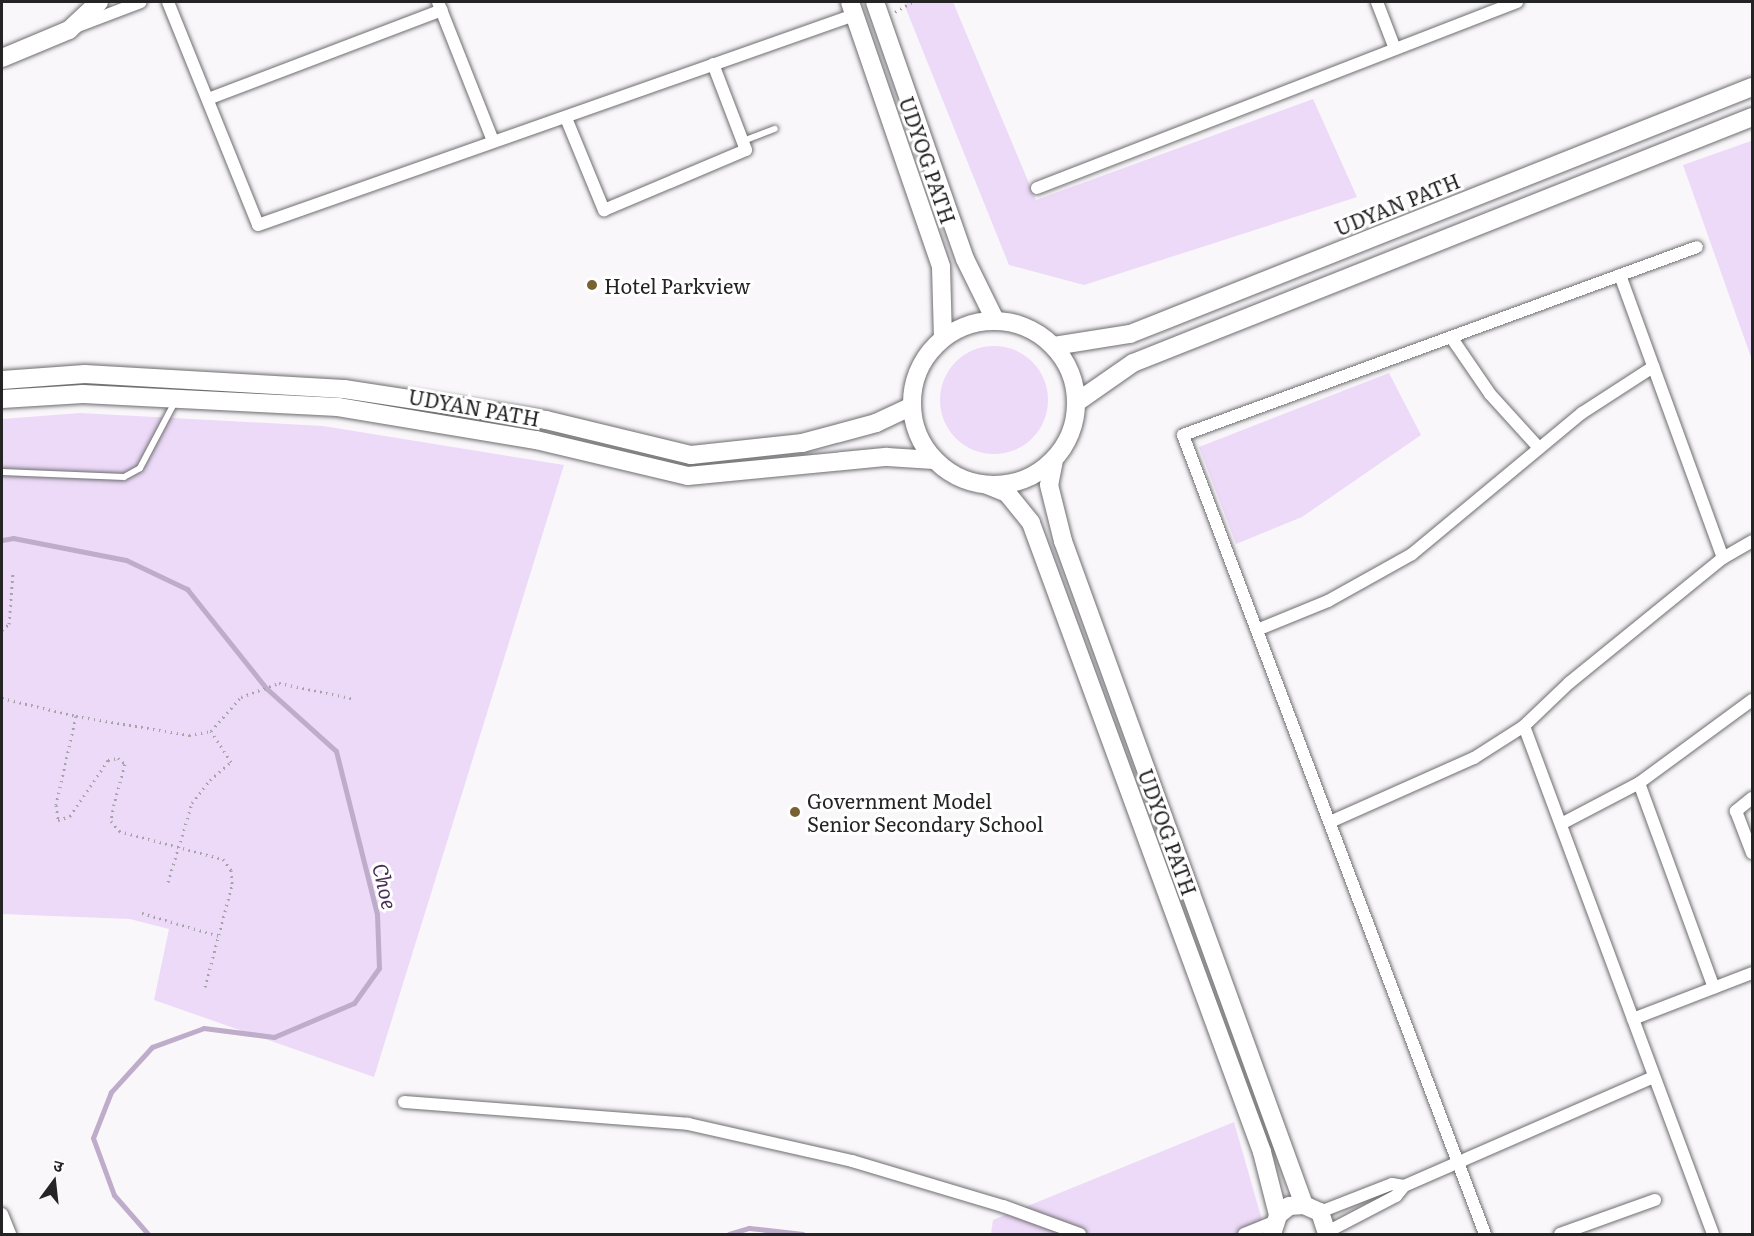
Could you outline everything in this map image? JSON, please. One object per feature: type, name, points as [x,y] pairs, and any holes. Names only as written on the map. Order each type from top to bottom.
[{"type":"main road","points":[[2,58],[69,30],[99,2]]},
{"type":"main road","name":"UDYOG PATH","points":[[874,2],[965,259],[995,320]]},
{"type":"main road","name":"UDYOG PATH","points":[[852,8],[941,267],[943,337]]},
{"type":"main road","name":"UDYAN PATH","points":[[1054,346],[1130,334],[1752,87]]},
{"type":"main road","points":[[1077,402],[1132,363],[1752,117]]},
{"type":"main road","points":[[995,320],[1021,325],[1054,346],[1071,372],[1077,402],[1073,427],[1053,460],[1023,480],[987,485],[953,474],[934,460],[918,436],[911,407],[919,368],[943,337],[968,324],[995,320]]},
{"type":"main road","name":"UDYAN PATH","points":[[2,380],[85,374],[344,389],[546,420],[691,455],[802,443],[876,423],[911,407]]},
{"type":"main road","name":"UDYAN PATH","points":[[2,399],[83,394],[338,407],[536,440],[688,476],[887,457],[934,460]]},
{"type":"main road","name":"UDYOG PATH","points":[[1053,460],[1049,485],[1063,541],[1312,1208],[1327,1233]]},
{"type":"main road","name":"UDYOG PATH","points":[[987,485],[1007,493],[1030,523],[1262,1152],[1275,1224]]},
{"type":"main road","points":[[1275,1224],[1289,1206],[1312,1208]]},
{"type":"street","points":[[69,30],[141,2]]},
{"type":"street","points":[[168,2],[258,225],[493,141],[566,118],[713,64],[852,8]]},
{"type":"street","points":[[1377,2],[1395,49]]},
{"type":"street","points":[[1037,188],[1517,2]]},
{"type":"street","points":[[208,99],[440,6],[493,141]]},
{"type":"street","points":[[566,118],[604,210],[746,150],[713,64]]},
{"type":"street","points":[[1485,1234],[1183,435],[1697,247]]},
{"type":"street","points":[[1620,275],[1723,558]]},
{"type":"street","points":[[1451,337],[1490,394],[1539,448]]},
{"type":"street","points":[[1257,630],[1328,601],[1412,554],[1582,413],[1653,367]]},
{"type":"street","points":[[1330,822],[1474,758],[1524,726],[1569,683],[1723,558],[1752,542]]},
{"type":"street","points":[[1561,824],[1639,783],[1752,700]]},
{"type":"street","points":[[1524,726],[1713,1234]]},
{"type":"street","points":[[1639,783],[1714,988]]},
{"type":"street","points":[[1752,798],[1736,812],[1752,853]]},
{"type":"street","points":[[1633,1020],[1752,973]]},
{"type":"street","points":[[1327,1233],[1396,1196],[1404,1186],[1654,1077]]},
{"type":"street","points":[[404,1102],[688,1124],[852,1161],[1003,1206],[1080,1234]]},
{"type":"street","points":[[1312,1208],[1392,1184],[1404,1186]]},
{"type":"street","points":[[1560,1234],[1655,1200]]},
{"type":"street","points":[[2,1214],[9,1234]]},
{"type":"street","points":[[1244,1234],[1275,1224]]},
{"type":"lane","points":[[743,141],[775,129]]},
{"type":"lane","points":[[2,472],[124,477],[140,468],[177,399]]},
{"type":"path","points":[[2,630],[9,624],[13,572]]},
{"type":"path","points":[[2,698],[76,716],[189,735],[211,731],[241,697],[279,683],[351,698]]},
{"type":"path","points":[[76,716],[56,805],[58,820],[70,816],[108,760],[118,758],[125,764],[111,820],[119,831],[223,859],[231,870],[232,885],[204,987]]},
{"type":"path","points":[[168,882],[192,803],[210,780],[231,762],[211,731]]},
{"type":"path","points":[[142,913],[219,936]]},
{"type":"shaded area","points":[[953,2],[1036,200],[1313,99],[1357,197],[1084,285],[1009,265],[904,4]]},
{"type":"shaded area","points":[[1751,141],[1752,147],[1752,360],[1683,165]]},
{"type":"shaded area","points":[[994,346],[1015,350],[1032,362],[1044,379],[1048,400],[1044,421],[1032,438],[1015,450],[994,454],[973,450],[956,438],[944,421],[940,400],[944,379],[956,362],[973,350]]},
{"type":"shaded area","points":[[1389,373],[1421,435],[1302,517],[1236,544],[1199,447]]},
{"type":"shaded area","points":[[80,413],[323,426],[564,465],[374,1077],[154,1000],[169,929],[130,919],[2,914],[2,419]]},
{"type":"shaded area","points":[[1234,1122],[1266,1234],[991,1234],[993,1220]]},
{"type":"waterway","name":"Choe","points":[[2,540],[13,538],[126,560],[187,589],[266,688],[336,751],[377,914],[379,968],[354,1003],[274,1037],[204,1028],[152,1047],[111,1092],[93,1138],[114,1195],[148,1234]]},
{"type":"waterway","name":"Choe","points":[[729,1234],[749,1228],[803,1234]]},
{"type":"place","name":"Hotel Parkview","points":[[592,285]]},
{"type":"place","name":"Government Model Senior Secondary School","points":[[795,812]]}]
